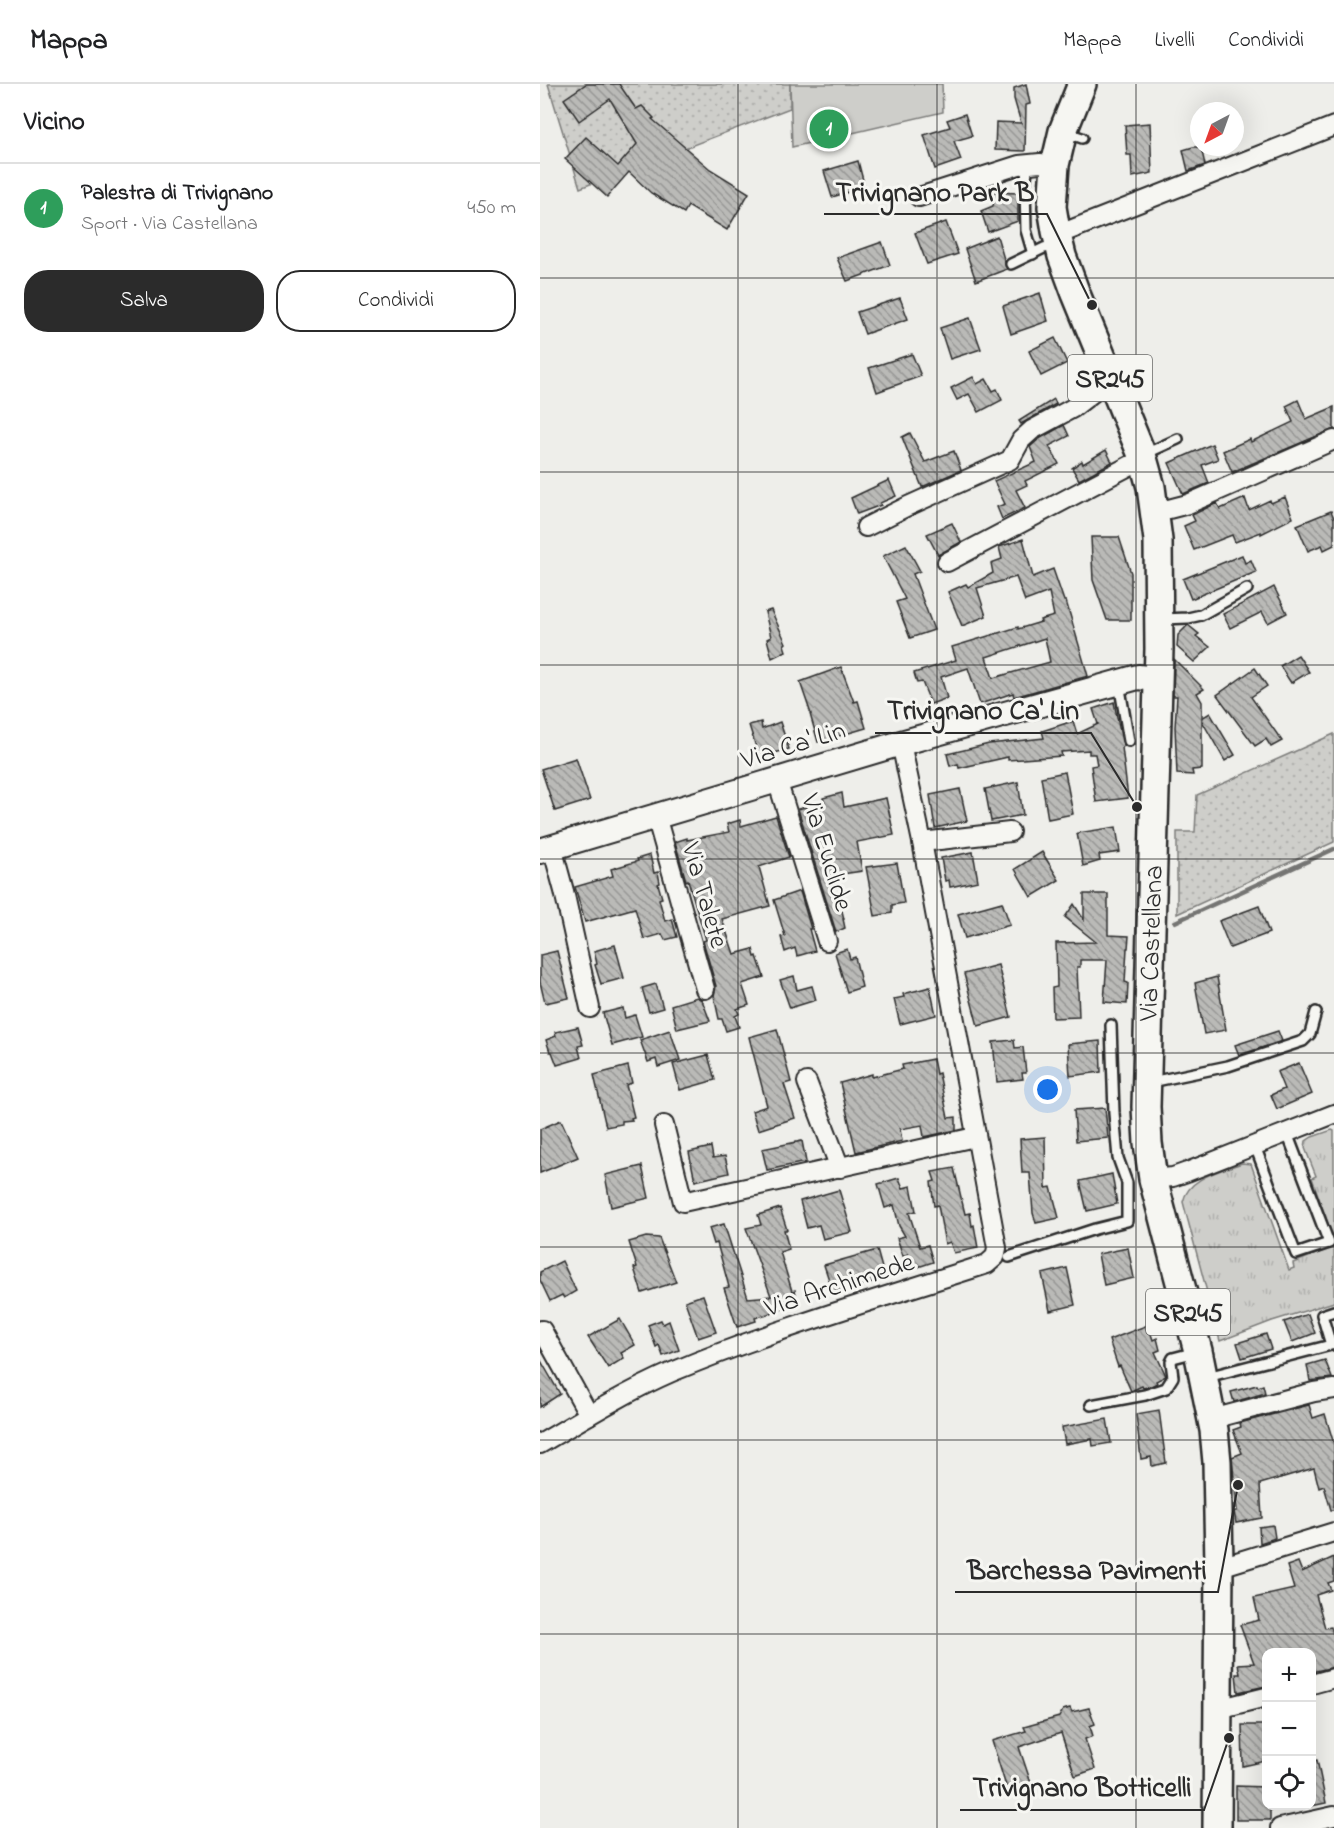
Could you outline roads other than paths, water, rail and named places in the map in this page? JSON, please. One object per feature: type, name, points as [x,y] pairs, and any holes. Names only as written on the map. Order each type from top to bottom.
[{"type":"main road","name":"Via Castellana","points":[[1082,84],[1073,135],[1041,165],[1058,238],[1076,294],[1142,458],[1151,487],[1155,511],[1160,619],[1145,1080],[1148,1143],[1146,1180],[1198,1351],[1212,1419],[1216,1462],[1219,1564],[1217,1828]]},
{"type":"street","points":[[1058,238],[1070,230],[1334,126]]},
{"type":"street","points":[[919,197],[1019,165],[1041,165]]},
{"type":"street","points":[[866,527],[1010,460],[1021,440],[1032,430],[1073,408],[1095,391],[1112,384]]},
{"type":"street","points":[[1155,511],[1188,504],[1334,440]]},
{"type":"street","points":[[946,562],[1142,458]]},
{"type":"street","name":"Via Ca' Lin","points":[[590,1008],[564,891],[546,849],[901,743],[1082,697],[1138,677],[1157,680]]},
{"type":"street","name":"Via Archimede","points":[[540,1444],[589,1415],[671,1373],[747,1343],[992,1261],[995,1257],[997,1248],[922,842],[901,743]]},
{"type":"street","name":"Via Euclide","points":[[777,780],[827,940]]},
{"type":"street","name":"Via Talete","points":[[656,816],[705,989]]},
{"type":"street","points":[[922,842],[1010,832]]},
{"type":"street","points":[[814,1081],[840,1168]]},
{"type":"street","points":[[1146,1180],[1173,1177],[1334,1114]]},
{"type":"street","points":[[664,1125],[683,1202],[975,1137]]},
{"type":"street","points":[[542,1330],[589,1415]]},
{"type":"street","points":[[1212,1419],[1314,1392],[1334,1389]]},
{"type":"street","points":[[1219,1564],[1230,1564],[1334,1532]]},
{"type":"street","points":[[1316,1683],[1334,1678]]},
{"type":"street","points":[[1218,1707],[1262,1698]]},
{"type":"street","points":[[1280,1828],[1334,1816]]},
{"type":"lane","points":[[1033,254],[1026,230],[1025,185],[1041,165]]},
{"type":"lane","points":[[1011,264],[1044,248],[1058,238]]},
{"type":"lane","points":[[1142,458],[1178,439]]},
{"type":"lane","points":[[1160,619],[1201,615],[1247,589]]},
{"type":"lane","points":[[1119,683],[1129,741]]},
{"type":"lane","points":[[1145,1080],[1156,1081],[1228,1066],[1303,1041],[1310,1034],[1316,1012]]},
{"type":"lane","points":[[1009,1257],[1127,1221],[1127,1183],[1118,1158],[1114,1113],[1111,1025]]},
{"type":"lane","points":[[1255,1146],[1296,1254],[1329,1243],[1287,1133]]},
{"type":"lane","points":[[1127,1183],[1146,1180]]},
{"type":"lane","points":[[1204,1378],[1331,1345],[1322,1315],[1334,1311]]},
{"type":"lane","points":[[1091,1405],[1145,1395],[1166,1388],[1173,1377],[1171,1362],[1173,1358],[1198,1351]]},
{"type":"waterway","points":[[1175,922],[1334,849]]},
{"type":"place","name":"Palestra di Trivignano","points":[[829,129]]},
{"type":"place","name":"Trivignano Park B","points":[[1092,305]]},
{"type":"place","name":"Trivignano Ca' Lin","points":[[1137,807]]},
{"type":"place","name":"Barchessa Pavimenti","points":[[1238,1485]]},
{"type":"place","name":"Trivignano Botticelli","points":[[1229,1738]]}]
